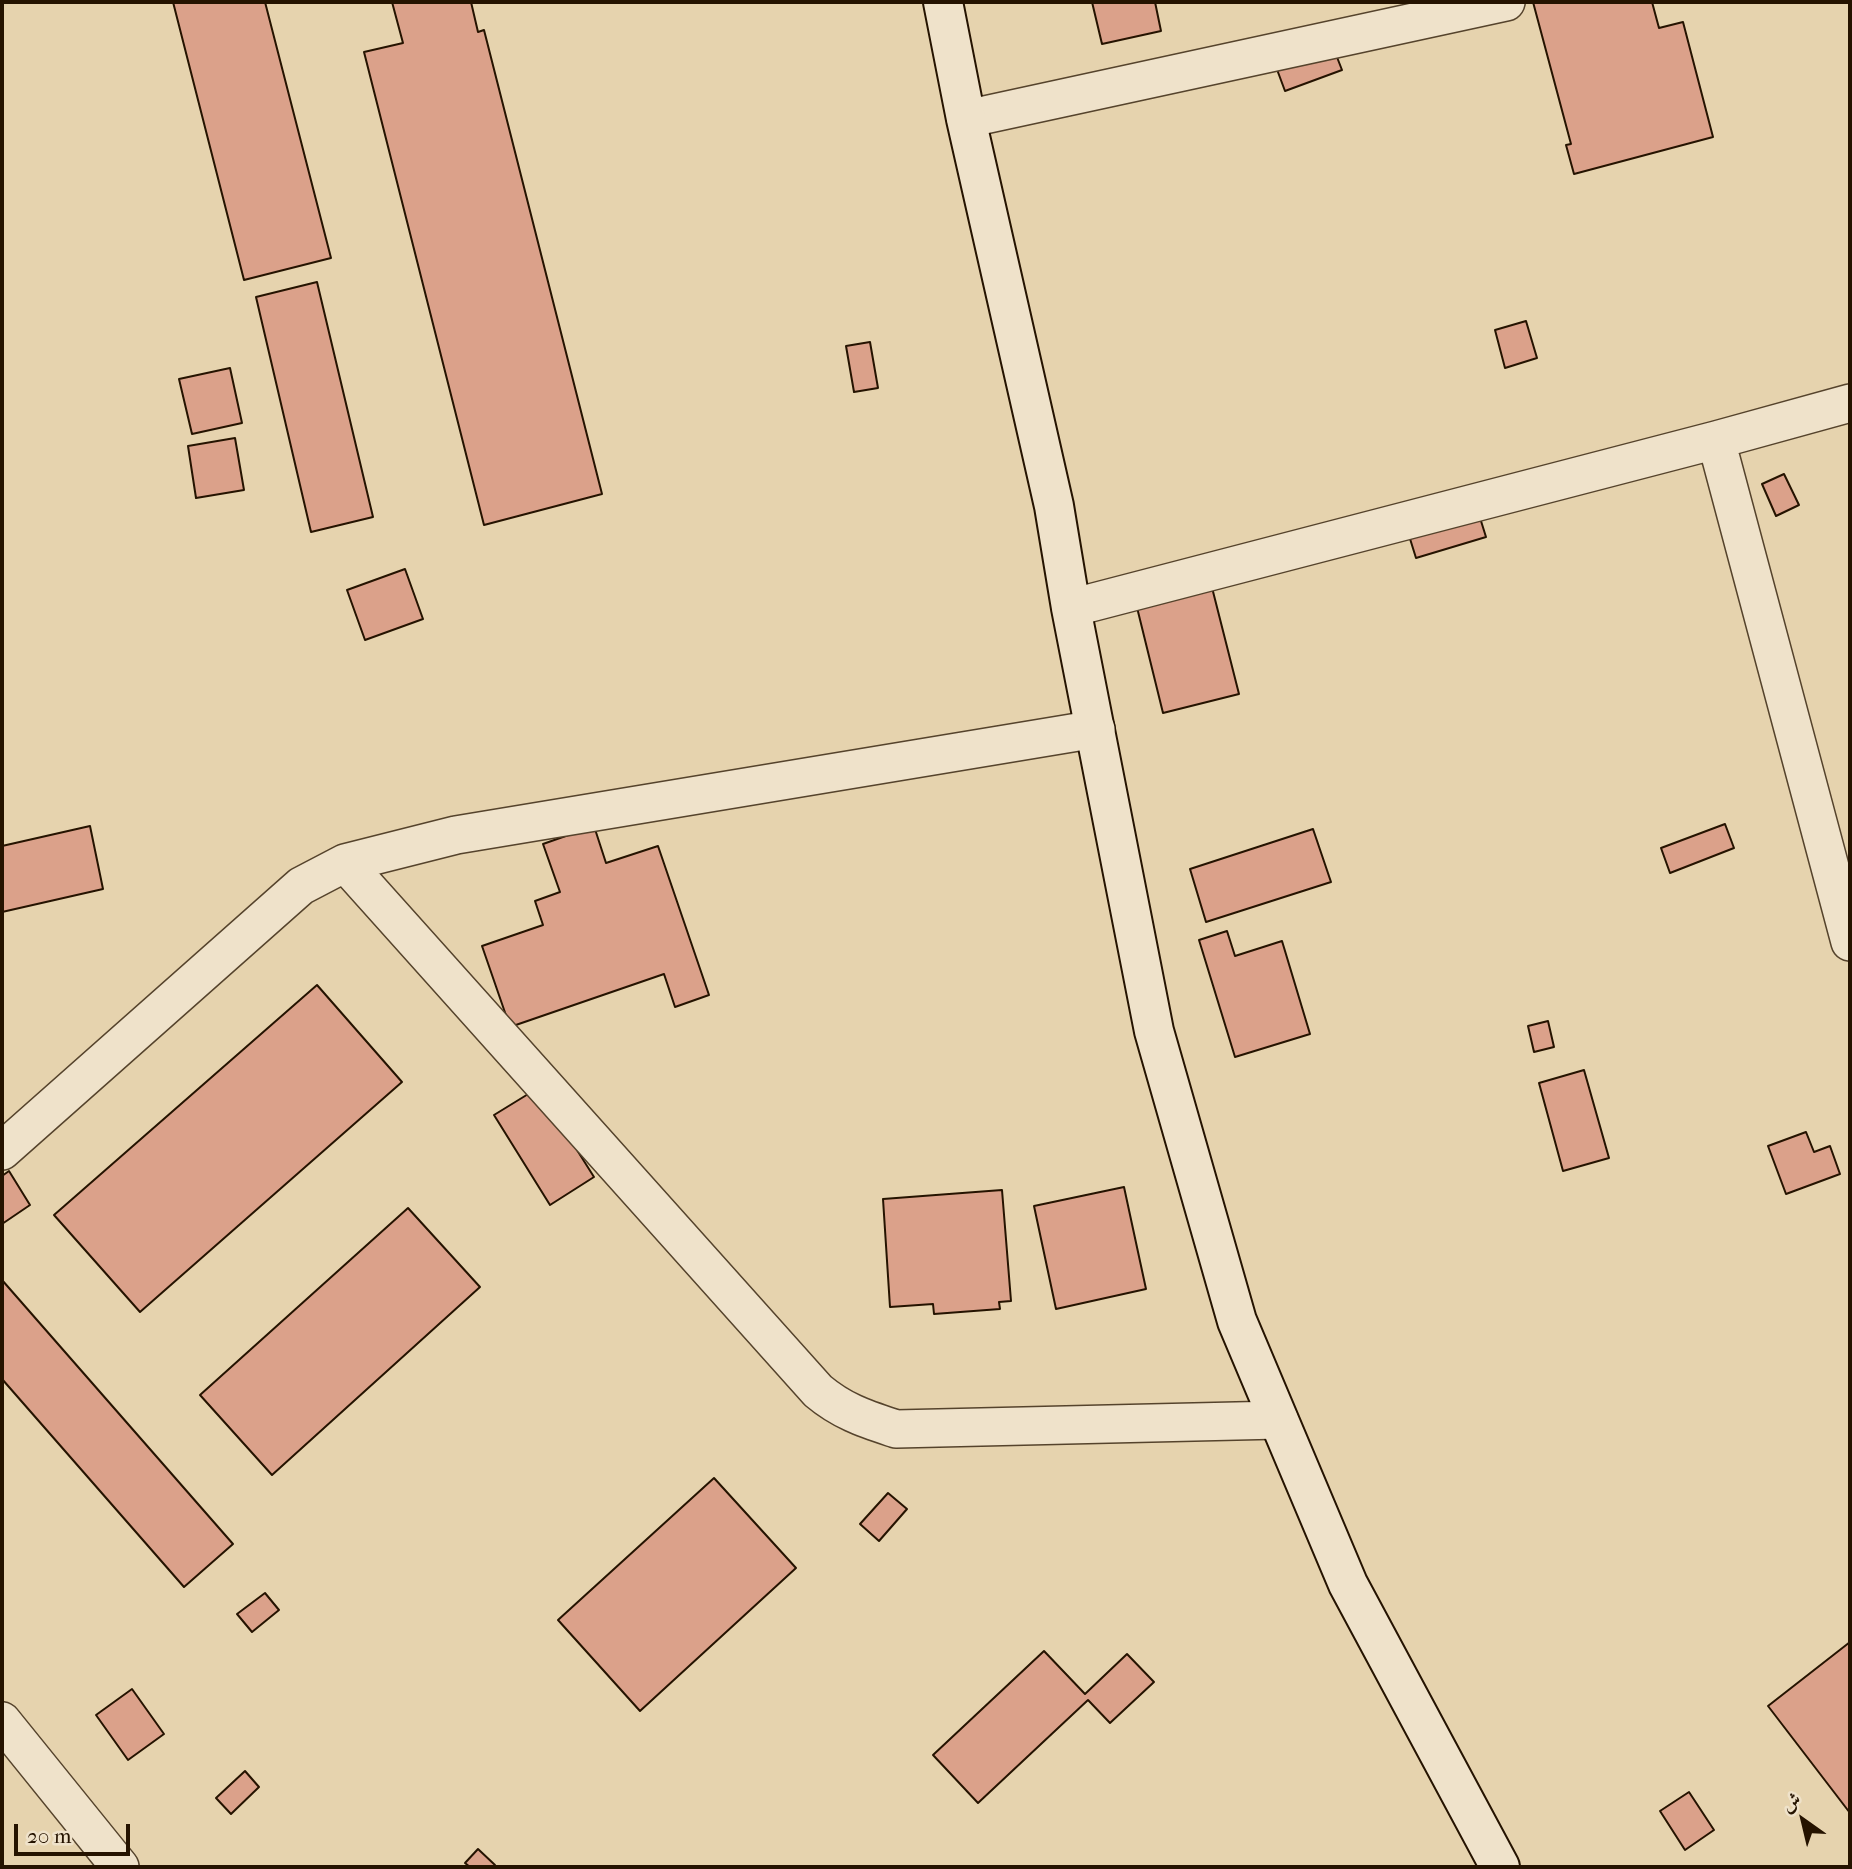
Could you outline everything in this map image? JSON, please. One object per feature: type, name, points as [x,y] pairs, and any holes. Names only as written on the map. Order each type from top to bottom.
[{"type":"main road","points":[[943,2],[966,119],[1054,506],[1071,608],[1154,1031],[1237,1321],[1348,1584],[1500,1867]]},
{"type":"street","points":[[966,119],[1506,2]]},
{"type":"street","points":[[1071,608],[1850,403]]},
{"type":"street","points":[[1716,440],[1850,942]]},
{"type":"street","points":[[2,1150],[300,886],[345,863],[457,835],[1096,729]]},
{"type":"street","points":[[345,863],[818,1391],[834,1404],[860,1417],[896,1429],[1279,1420]]},
{"type":"street","points":[[2,1721],[120,1867]]},
{"type":"building","points":[[173,2],[265,2],[331,258],[244,280]]},
{"type":"building","points":[[392,2],[471,2],[478,32],[484,30],[602,494],[484,525],[364,52],[403,43]]},
{"type":"building","points":[[1092,2],[1155,2],[1161,31],[1102,44]]},
{"type":"building","points":[[1533,2],[1652,2],[1659,28],[1683,22],[1713,137],[1574,174],[1566,145],[1571,144]]},
{"type":"building","points":[[1328,34],[1342,70],[1285,91],[1272,56]]},
{"type":"building","points":[[317,282],[373,517],[311,532],[256,297]]},
{"type":"building","points":[[1526,321],[1537,358],[1505,368],[1495,330]]},
{"type":"building","points":[[870,342],[878,388],[854,392],[846,346]]},
{"type":"building","points":[[230,368],[242,423],[192,434],[179,379]]},
{"type":"building","points":[[235,438],[244,490],[196,498],[188,446]]},
{"type":"building","points":[[1784,474],[1799,505],[1776,516],[1762,484]]},
{"type":"building","points":[[1472,492],[1486,537],[1416,558],[1402,513]]},
{"type":"building","points":[[1204,556],[1239,694],[1163,713],[1129,575]]},
{"type":"building","points":[[405,569],[423,619],[365,640],[347,590]]},
{"type":"building","points":[[1725,824],[1734,848],[1670,873],[1661,848]]},
{"type":"building","points":[[90,826],[103,889],[2,912],[2,846]]},
{"type":"building","points":[[594,826],[606,863],[658,846],[709,995],[675,1007],[664,974],[510,1027],[482,946],[543,925],[535,901],[560,892],[543,844]]},
{"type":"building","points":[[1313,829],[1331,882],[1206,922],[1190,869]]},
{"type":"building","points":[[1227,931],[1235,956],[1282,941],[1310,1034],[1235,1057],[1199,940]]},
{"type":"building","points":[[317,985],[402,1082],[140,1312],[54,1215]]},
{"type":"building","points":[[1548,1021],[1554,1047],[1534,1052],[1528,1026]]},
{"type":"building","points":[[1584,1070],[1609,1158],[1563,1171],[1539,1083]]},
{"type":"building","points":[[538,1088],[594,1177],[550,1205],[494,1115]]},
{"type":"building","points":[[1806,1132],[1814,1152],[1830,1146],[1840,1174],[1786,1194],[1768,1146]]},
{"type":"building","points":[[9,1171],[30,1205],[2,1224],[2,1176]]},
{"type":"building","points":[[1124,1187],[1146,1289],[1056,1309],[1034,1206]]},
{"type":"building","points":[[1002,1190],[1011,1301],[999,1302],[1000,1309],[934,1314],[933,1304],[890,1307],[883,1199]]},
{"type":"building","points":[[408,1208],[480,1287],[272,1475],[200,1395]]},
{"type":"building","points":[[2,1280],[233,1544],[184,1587],[2,1379]]},
{"type":"building","points":[[714,1478],[796,1568],[640,1711],[558,1620]]},
{"type":"building","points":[[888,1493],[907,1509],[879,1541],[860,1524]]},
{"type":"building","points":[[265,1593],[279,1610],[252,1632],[237,1614]]},
{"type":"building","points":[[1850,1642],[1850,1813],[1768,1706]]},
{"type":"building","points":[[1044,1651],[1085,1694],[1127,1654],[1154,1682],[1110,1723],[1088,1700],[978,1803],[933,1755]]},
{"type":"building","points":[[132,1689],[164,1734],[128,1760],[96,1715]]},
{"type":"building","points":[[245,1771],[259,1787],[231,1814],[216,1798]]},
{"type":"building","points":[[1689,1792],[1714,1830],[1685,1850],[1660,1811]]},
{"type":"building","points":[[478,1849],[495,1865],[493,1867],[470,1867],[465,1863]]}]
